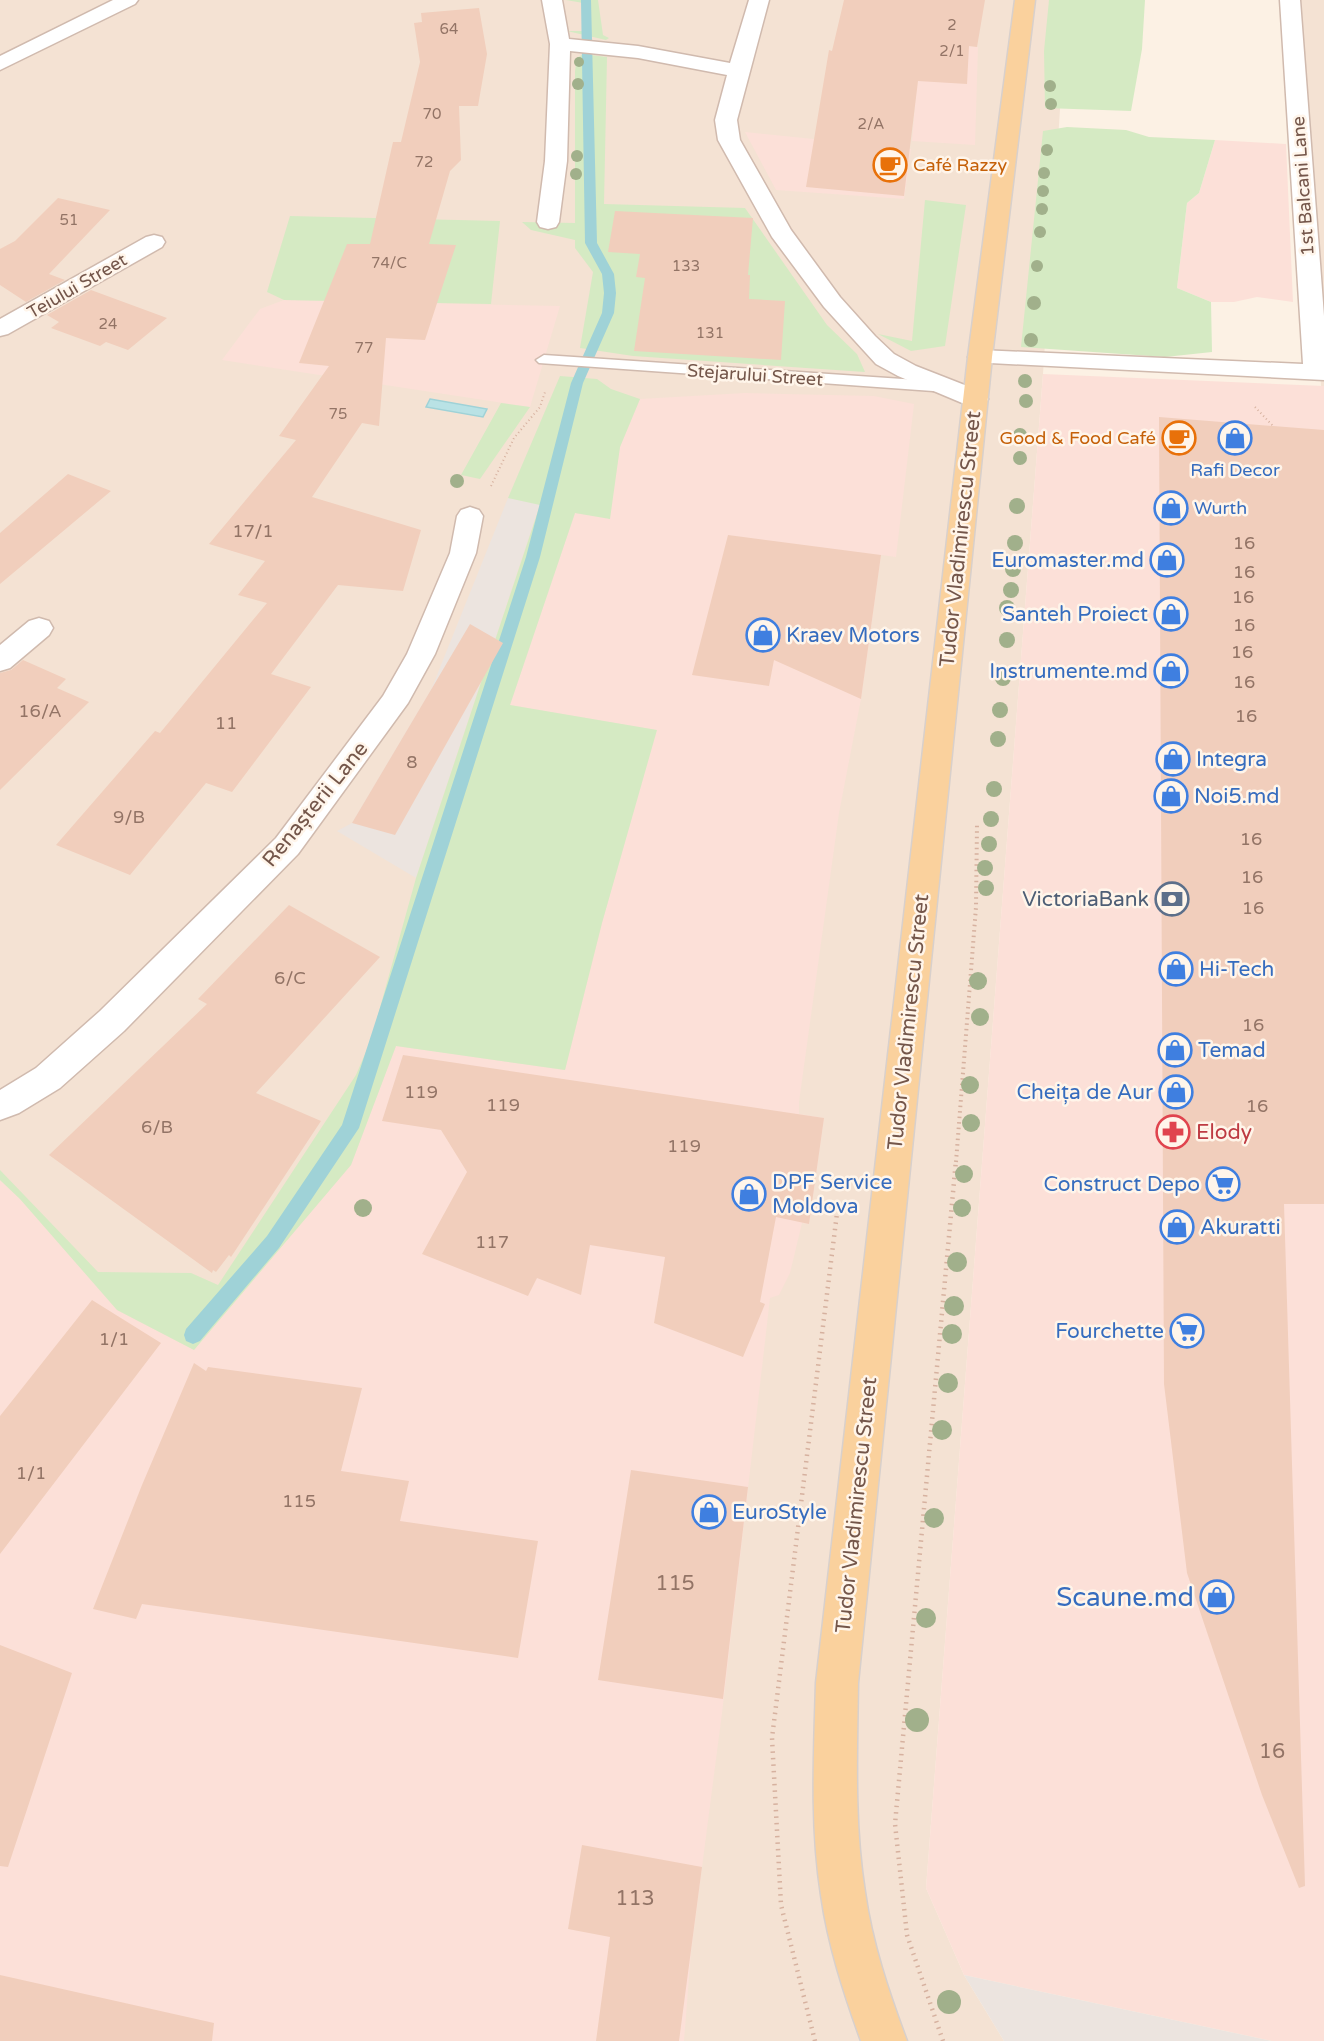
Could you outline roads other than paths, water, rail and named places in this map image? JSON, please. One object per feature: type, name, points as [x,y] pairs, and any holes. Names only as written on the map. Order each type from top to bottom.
[{"type":"main road","name":"Tudor Vladimirescu Street","points":[[884,2041],[868,2000],[843,1894],[835,1791],[837,1683],[962,393],[980,357],[1025,0]]},
{"type":"street","points":[[0,64],[128,0]]},
{"type":"street","points":[[548,222],[568,45],[552,0]]},
{"type":"street","points":[[759,0],[726,120],[729,140],[780,232],[832,302],[885,359],[907,371],[962,393]]},
{"type":"street","name":"1st Balcani Lane","points":[[1290,0],[1320,372]]},
{"type":"street","points":[[568,45],[609,48],[738,71]]},
{"type":"street","name":"Teiului Street","points":[[0,329],[154,242]]},
{"type":"street","points":[[980,357],[1320,372]]},
{"type":"street","name":"Renașterii Lane","points":[[0,1105],[48,1078],[112,1021],[287,846],[394,703],[421,654],[463,553],[471,516]]},
{"type":"street","points":[[0,661],[39,628]]},
{"type":"lane","name":"Stejarului Street","points":[[554,361],[962,393]]},
{"type":"water","points":[[430,399],[487,409],[483,417],[426,407]]},
{"type":"waterway","points":[[193,1335],[273,1242],[350,1128],[533,557],[577,383],[608,313],[610,293],[608,274],[591,243],[586,0]]},
{"type":"place","name":"Café Razzy","points":[[890,165]]},
{"type":"place","name":"Good & Food Café","points":[[1179,438]]},
{"type":"place","name":"Rafi Decor","points":[[1235,438]]},
{"type":"place","name":"Wurth","points":[[1171,508]]},
{"type":"place","name":"Euromaster.md","points":[[1167,560]]},
{"type":"place","name":"Santeh Proiect","points":[[1171,614]]},
{"type":"place","name":"Kraev Motors","points":[[763,635]]},
{"type":"place","name":"Instrumente.md","points":[[1171,671]]},
{"type":"place","name":"Integra","points":[[1173,759]]},
{"type":"place","name":"Noi5.md","points":[[1171,796]]},
{"type":"place","name":"VictoriaBank","points":[[1172,899]]},
{"type":"place","name":"Hi-Tech","points":[[1176,969]]},
{"type":"place","name":"Temad","points":[[1175,1050]]},
{"type":"place","name":"Cheița de Aur","points":[[1176,1092]]},
{"type":"place","name":"Elody","points":[[1173,1132]]},
{"type":"place","name":"Construct Depo","points":[[1223,1184]]},
{"type":"place","name":"DPF Service Moldova","points":[[749,1194]]},
{"type":"place","name":"Akuratti","points":[[1177,1227]]},
{"type":"place","name":"Fourchette","points":[[1187,1331]]},
{"type":"place","name":"EuroStyle","points":[[709,1512]]},
{"type":"place","name":"Scaune.md","points":[[1217,1597]]}]
